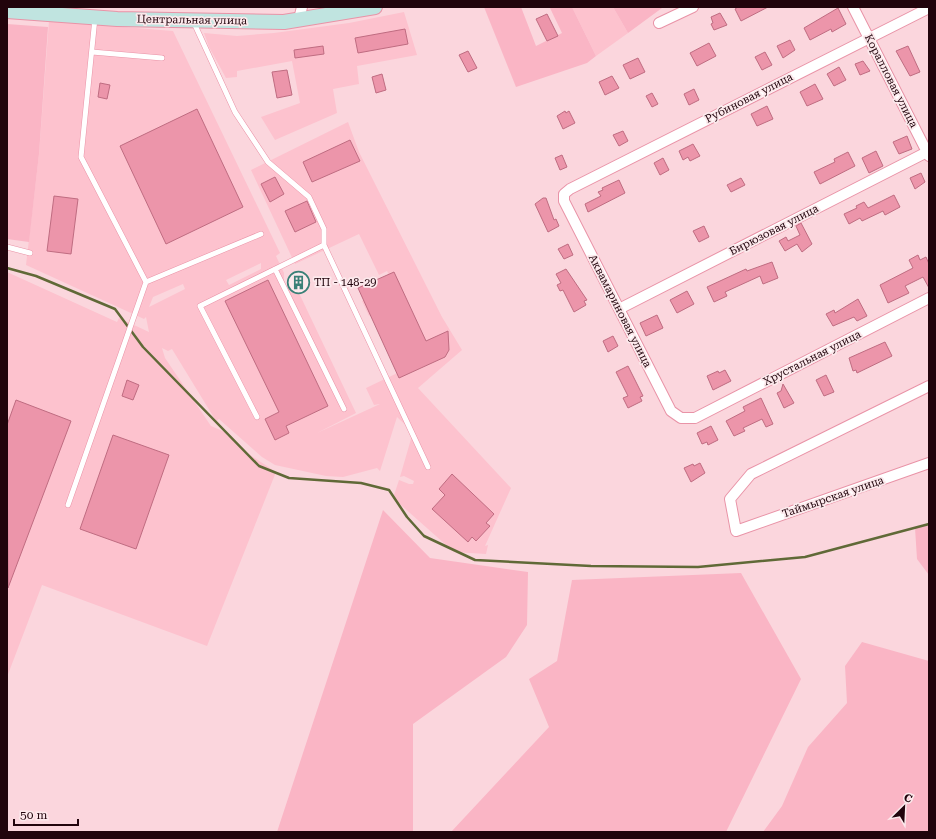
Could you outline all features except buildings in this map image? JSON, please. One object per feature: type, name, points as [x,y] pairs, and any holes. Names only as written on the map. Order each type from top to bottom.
[{"type":"main road","name":"Центральная улица","points":[[7,11],[95,17],[284,22],[301,13],[375,7]]},
{"type":"street","points":[[659,23],[693,7]]},
{"type":"street","name":"Коралловая улица","points":[[853,7],[928,153]]},
{"type":"street","name":"Рубиновая улица","points":[[570,189],[929,8]]},
{"type":"street","name":"Бирюзовая улица","points":[[619,309],[928,153]]},
{"type":"street","name":"Аквамариновая улица","points":[[570,189],[564,194],[564,201],[671,411],[682,418],[695,418]]},
{"type":"street","name":"Хрустальная улица","points":[[695,418],[929,298]]},
{"type":"street","name":"Таймырская улица","points":[[929,386],[752,474],[730,499],[736,531],[929,463]]},
{"type":"lane","points":[[68,505],[146,282],[81,157],[95,17]]},
{"type":"lane","points":[[193,20],[235,112],[268,162],[308,197],[324,229],[324,245],[428,467]]},
{"type":"lane","points":[[92,52],[162,58]]},
{"type":"lane","points":[[146,282],[261,234]]},
{"type":"lane","points":[[257,417],[200,306],[324,245]]},
{"type":"lane","points":[[7,248],[30,253]]},
{"type":"lane","points":[[275,269],[344,409]]},
{"type":"shaded area","points":[[484,7],[521,7],[536,46],[562,33],[550,8],[572,7],[596,56],[587,63],[516,87]]},
{"type":"shaded area","points":[[572,7],[613,7],[628,33],[596,56]]},
{"type":"shaded area","points":[[613,7],[662,7],[662,8],[628,33]]},
{"type":"shaded area","points":[[404,12],[417,55],[357,66],[359,84],[333,89],[337,113],[275,140],[261,117],[300,103],[292,61],[237,71],[237,77],[226,78],[209,47],[204,33],[237,36],[274,33],[349,23]]},
{"type":"shaded area","points":[[49,21],[173,31],[280,253],[276,256],[284,273],[284,280],[287,287],[298,291],[356,413],[317,433],[380,404],[374,405],[366,388],[412,366],[385,308],[369,316],[362,301],[394,285],[387,271],[379,275],[359,234],[295,264],[251,170],[348,122],[359,152],[442,317],[462,350],[418,388],[511,488],[485,546],[488,545],[486,554],[454,552],[393,498],[399,480],[409,484],[413,484],[414,481],[404,476],[400,477],[413,432],[397,417],[380,471],[377,468],[343,477],[326,476],[275,465],[262,457],[219,419],[216,421],[172,349],[168,351],[162,348],[165,358],[211,426],[225,432],[247,453],[276,472],[207,646],[42,585],[7,677],[7,272],[117,322],[119,318],[149,332],[146,317],[144,319],[26,265],[39,154]],"holes":[[[261,263],[261,269],[229,285],[226,280]],[[183,284],[185,289],[149,307],[153,297]]]},
{"type":"shaded area","points":[[7,24],[48,27],[39,154],[29,242],[7,239]]},
{"type":"shaded area","points":[[383,510],[430,558],[528,572],[527,625],[506,657],[413,724],[413,832],[277,832]]},
{"type":"shaded area","points":[[929,525],[929,575],[917,559],[915,528]]},
{"type":"shaded area","points":[[741,573],[801,679],[726,832],[451,832],[549,727],[529,679],[557,661],[572,580]]},
{"type":"shaded area","points":[[862,642],[929,661],[929,832],[763,832],[782,806],[808,747],[847,703],[845,666]]},
{"type":"waterway","points":[[7,268],[36,276],[115,309],[143,347],[259,466],[289,478],[361,483],[389,490],[407,517],[424,536],[475,560],[591,566],[698,567],[805,557],[929,524]]},
{"type":"place","name":"ТП - 148-29","points":[[299,282]]}]
